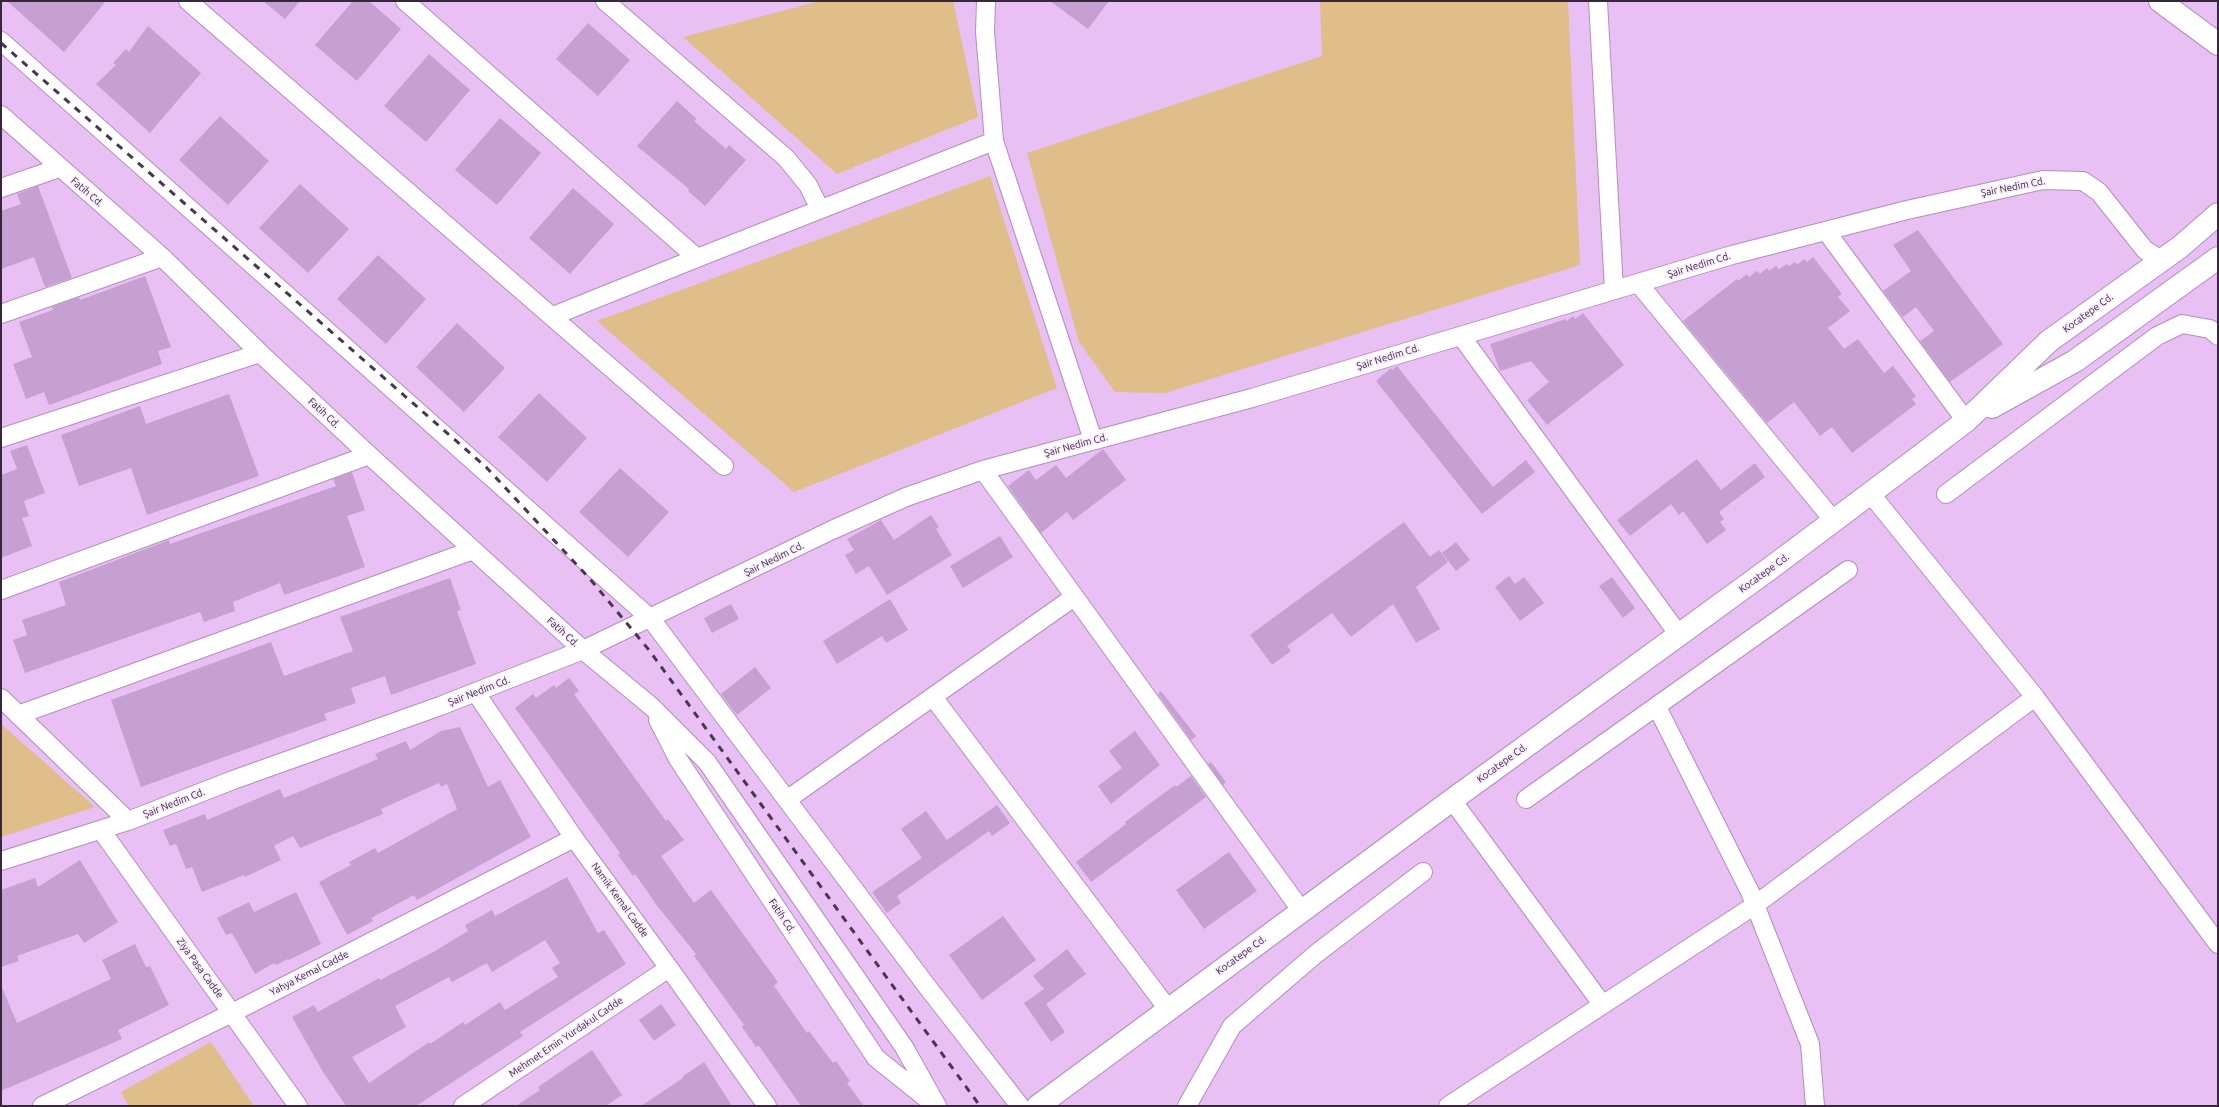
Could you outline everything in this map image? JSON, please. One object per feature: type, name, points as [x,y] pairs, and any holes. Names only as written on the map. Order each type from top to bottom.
[{"type":"main road","points":[[2160,1],[2218,44]]},
{"type":"main road","name":"Kocatepe Cd.","points":[[1038,1106],[1301,910],[1834,521],[1966,421],[2049,341],[2161,260],[2218,214]]},
{"type":"main road","name":"Kocatepe Cd.","points":[[1966,421],[2075,361],[2218,258]]},
{"type":"street","points":[[188,1],[553,316],[724,466]]},
{"type":"street","points":[[405,1],[697,258]]},
{"type":"street","points":[[605,1],[786,158],[808,185],[820,209]]},
{"type":"street","points":[[986,1],[985,32],[994,141],[1093,440]]},
{"type":"street","points":[[1598,1],[1614,290]]},
{"type":"street","points":[[1,41],[651,620],[929,989],[1020,1106]]},
{"type":"street","name":"Fatih Cd.","points":[[1,115],[59,168],[162,257],[260,353],[370,455],[584,650],[652,707],[707,762],[904,1047],[937,1106]]},
{"type":"street","points":[[553,316],[994,141]]},
{"type":"street","points":[[1,188],[59,168]]},
{"type":"street","name":"Şair Nedim Cd.","points":[[1,861],[128,821],[240,777],[476,693],[584,650],[651,620],[832,530],[906,497],[982,470],[1252,398],[1732,255],[1826,231],[2043,180],[2082,181],[2099,192],[2145,250],[2161,260]]},
{"type":"street","points":[[1826,231],[1966,421]]},
{"type":"street","points":[[1,314],[162,257]]},
{"type":"street","points":[[1638,283],[1834,521]]},
{"type":"street","points":[[1946,494],[2157,336],[2182,324],[2210,329],[2218,336]]},
{"type":"street","points":[[1462,336],[1679,635]]},
{"type":"street","points":[[1,438],[260,353]]},
{"type":"street","points":[[1,590],[370,455]]},
{"type":"street","points":[[982,470],[1301,910]]},
{"type":"street","points":[[1870,493],[2035,697],[2218,944]]},
{"type":"street","points":[[18,715],[473,550]]},
{"type":"street","points":[[1526,799],[1848,570]]},
{"type":"street","points":[[788,800],[1074,597]]},
{"type":"street","name":"Namik Kemal Cadde","points":[[476,693],[574,838],[767,1106]]},
{"type":"street","points":[[933,697],[1168,1009]]},
{"type":"street","points":[[1448,1106],[1474,1087],[1755,905],[2035,697]]},
{"type":"street","points":[[1,698],[128,821]]},
{"type":"street","name":"Fatih Cd.","points":[[652,707],[678,760],[876,1058],[937,1106]]},
{"type":"street","points":[[1657,707],[1755,905],[1810,1044],[1815,1106]]},
{"type":"street","points":[[1452,800],[1602,1004]]},
{"type":"street","name":"Ziya Pasa Cadde","points":[[101,830],[298,1106]]},
{"type":"street","name":"Yahya Kemal Cadde","points":[[42,1106],[232,1013],[574,838]]},
{"type":"street","points":[[1187,1106],[1232,1026],[1317,953],[1423,872]]},
{"type":"street","name":"Mehmet Emin Yurdakul Cadde","points":[[463,1106],[669,968]]},
{"type":"street","points":[[1474,1087],[1475,1106]]},
{"type":"shaded area","points":[[820,1],[953,1],[978,117],[837,174],[683,37]]},
{"type":"shaded area","points":[[1320,1],[1568,1],[1580,265],[1165,393],[1115,392],[1079,342],[1027,153],[1322,56]]},
{"type":"shaded area","points":[[990,176],[1057,388],[794,492],[597,321]]},
{"type":"shaded area","points":[[1,724],[95,807],[1,837]]},
{"type":"shaded area","points":[[211,1042],[254,1106],[129,1106],[121,1092]]},
{"type":"building","points":[[7,1],[106,1],[64,52]]},
{"type":"building","points":[[263,1],[300,1],[285,19]]},
{"type":"building","points":[[353,1],[369,1],[401,29],[357,81],[315,45]]},
{"type":"building","points":[[1050,1],[1109,1],[1088,29]]},
{"type":"building","points":[[588,23],[630,60],[598,96],[556,59]]},
{"type":"building","points":[[148,26],[201,73],[150,133],[96,84],[116,65],[113,63],[126,49],[129,52]]},
{"type":"building","points":[[429,54],[470,90],[426,142],[384,106]]},
{"type":"building","points":[[677,101],[697,119],[694,121],[726,149],[729,145],[746,160],[705,206],[688,191],[689,189],[637,146]]},
{"type":"building","points":[[220,116],[269,161],[228,205],[179,160]]},
{"type":"building","points":[[500,118],[541,153],[497,205],[455,170]]},
{"type":"building","points":[[300,184],[349,229],[308,273],[259,228]]},
{"type":"building","points":[[38,186],[72,278],[45,287],[34,257],[1,269],[1,211],[21,204],[17,194]]},
{"type":"building","points":[[573,188],[614,224],[570,274],[529,238]]},
{"type":"building","points":[[1918,230],[2003,344],[1950,382],[1920,341],[1934,331],[1916,307],[1903,317],[1883,291],[1911,271],[1893,245]]},
{"type":"building","points":[[378,255],[426,299],[386,344],[337,299]]},
{"type":"building","points":[[1813,257],[1842,294],[1838,297],[1850,311],[1828,328],[1844,349],[1858,339],[1884,373],[1893,366],[1916,396],[1912,399],[1916,404],[1852,453],[1832,427],[1820,436],[1794,402],[1767,423],[1683,321],[1737,279],[1738,281],[1747,274],[1749,277],[1757,271],[1760,274],[1767,268],[1769,271],[1776,266],[1779,269],[1787,264],[1789,266],[1795,262],[1797,265],[1804,259],[1807,262]]},
{"type":"building","points":[[145,276],[171,347],[158,351],[162,364],[49,405],[44,392],[26,399],[13,364],[32,357],[19,322],[53,310],[52,307],[79,297],[80,300]]},
{"type":"building","points":[[1583,313],[1624,365],[1547,425],[1527,400],[1549,382],[1531,361],[1500,371],[1490,344],[1566,319],[1567,321],[1573,316],[1575,319]]},
{"type":"building","points":[[457,323],[505,368],[464,412],[416,367]]},
{"type":"building","points":[[1397,366],[1493,487],[1526,460],[1535,472],[1482,514],[1376,381],[1391,368],[1392,370]]},
{"type":"building","points":[[539,393],[587,438],[547,482],[498,437]]},
{"type":"building","points":[[229,394],[259,476],[147,515],[131,468],[79,486],[61,435],[140,406],[146,424]]},
{"type":"building","points":[[27,445],[45,493],[24,501],[29,516],[22,518],[32,546],[1,558],[1,475],[17,469],[10,451]]},
{"type":"building","points":[[1103,449],[1126,480],[1073,520],[1067,512],[1041,533],[1008,486],[1029,470],[1036,480],[1056,465],[1066,478]]},
{"type":"building","points":[[1697,459],[1721,490],[1755,463],[1765,477],[1719,512],[1724,519],[1720,522],[1726,530],[1707,544],[1683,511],[1679,515],[1671,504],[1630,536],[1617,520]]},
{"type":"building","points":[[620,468],[669,512],[628,557],[579,512]]},
{"type":"building","points":[[352,472],[365,510],[347,516],[365,567],[284,595],[280,583],[233,602],[235,611],[204,622],[200,612],[25,673],[13,640],[27,635],[22,620],[66,605],[59,582],[169,540],[170,544],[336,486],[333,479]]},
{"type":"building","points":[[931,515],[939,527],[936,529],[952,555],[887,595],[869,566],[856,574],[845,555],[854,550],[847,539],[881,520],[894,540]]},
{"type":"building","points":[[1404,522],[1430,557],[1439,550],[1448,562],[1416,587],[1440,629],[1416,643],[1393,604],[1351,637],[1332,613],[1287,646],[1291,651],[1272,665],[1250,635]]},
{"type":"building","points":[[1000,536],[1013,557],[963,588],[950,566]]},
{"type":"building","points":[[1456,542],[1470,560],[1456,571],[1442,553]]},
{"type":"building","points":[[1509,576],[1515,584],[1524,577],[1544,603],[1520,621],[1495,587]]},
{"type":"building","points":[[1612,577],[1635,608],[1623,618],[1599,586]]},
{"type":"building","points":[[450,578],[461,610],[457,611],[476,664],[391,695],[385,676],[351,688],[356,703],[324,714],[327,720],[141,787],[111,700],[271,642],[284,676],[353,651],[340,617]]},
{"type":"building","points":[[890,599],[908,630],[886,643],[882,636],[837,664],[823,641]]},
{"type":"building","points":[[731,604],[739,619],[712,633],[704,618]]},
{"type":"building","points":[[755,667],[771,688],[737,715],[721,694]]},
{"type":"building","points":[[569,678],[579,691],[574,694],[666,821],[668,819],[684,840],[661,856],[694,903],[711,890],[778,982],[774,986],[807,1033],[809,1031],[833,1063],[836,1061],[850,1081],[847,1083],[864,1106],[801,1106],[759,1046],[756,1047],[742,1027],[744,1025],[694,956],[696,954],[658,907],[635,874],[633,876],[618,855],[620,853],[515,708],[533,694],[536,698],[554,685],[556,688]]},
{"type":"building","points":[[1161,691],[1196,736],[1191,740],[1158,694]]},
{"type":"building","points":[[460,727],[488,787],[500,780],[531,837],[417,900],[414,895],[371,918],[373,921],[347,935],[319,882],[351,865],[349,862],[375,848],[378,853],[457,809],[447,784],[441,787],[439,783],[381,809],[383,814],[300,848],[293,836],[274,846],[281,860],[245,877],[244,875],[202,892],[192,867],[186,869],[176,844],[170,846],[163,830],[205,814],[207,820],[280,789],[284,798],[378,759],[375,754],[406,741],[410,750],[441,731]]},
{"type":"building","points":[[1135,731],[1160,765],[1111,804],[1098,786],[1122,768],[1109,751]]},
{"type":"building","points":[[1211,762],[1226,782],[1223,785],[1208,764]]},
{"type":"building","points":[[1191,776],[1206,797],[1091,882],[1076,862],[1126,824],[1125,822],[1175,785],[1176,787]]},
{"type":"building","points":[[997,805],[1010,823],[992,836],[989,831],[897,896],[901,903],[887,913],[872,892],[922,858],[901,829],[926,811],[947,840]]},
{"type":"building","points":[[1229,852],[1257,891],[1204,929],[1176,890]]},
{"type":"building","points":[[80,860],[118,922],[84,943],[78,934],[17,956],[19,961],[1,967],[1,890],[35,878],[38,887]]},
{"type":"building","points":[[567,877],[598,933],[604,930],[626,964],[520,1032],[523,1036],[416,1106],[346,1106],[323,1072],[292,1017],[314,1005],[318,1012],[379,978],[380,980],[435,951],[468,931],[465,925],[492,910],[495,916]],"holes":[[[545,940],[560,963],[552,968],[558,977],[505,1010],[500,1002],[465,1025],[463,1022],[430,1044],[429,1042],[369,1083],[352,1057],[406,1027],[395,1006],[449,977],[452,982],[487,963],[492,972]]]},
{"type":"building","points":[[296,892],[321,944],[289,960],[288,959],[276,965],[274,963],[255,974],[232,933],[226,935],[217,918],[249,902],[254,912]]},
{"type":"building","points":[[1003,916],[1036,960],[982,1000],[949,955]]},
{"type":"building","points":[[135,944],[146,967],[150,966],[169,1005],[118,1030],[122,1039],[1,1091],[1,985],[17,1023],[111,979],[102,960]]},
{"type":"building","points":[[1067,949],[1086,974],[1046,1004],[1065,1032],[1051,1042],[1024,1003],[1044,989],[1033,976]]},
{"type":"building","points":[[661,1004],[676,1025],[654,1041],[639,1020]]},
{"type":"building","points":[[592,1050],[622,1095],[606,1106],[516,1106],[540,1090],[538,1087]]},
{"type":"building","points":[[704,1062],[732,1106],[641,1106],[683,1078],[682,1077]]},
{"type":"railway","points":[[1,43],[486,467],[590,579],[649,650],[980,1106]]}]
